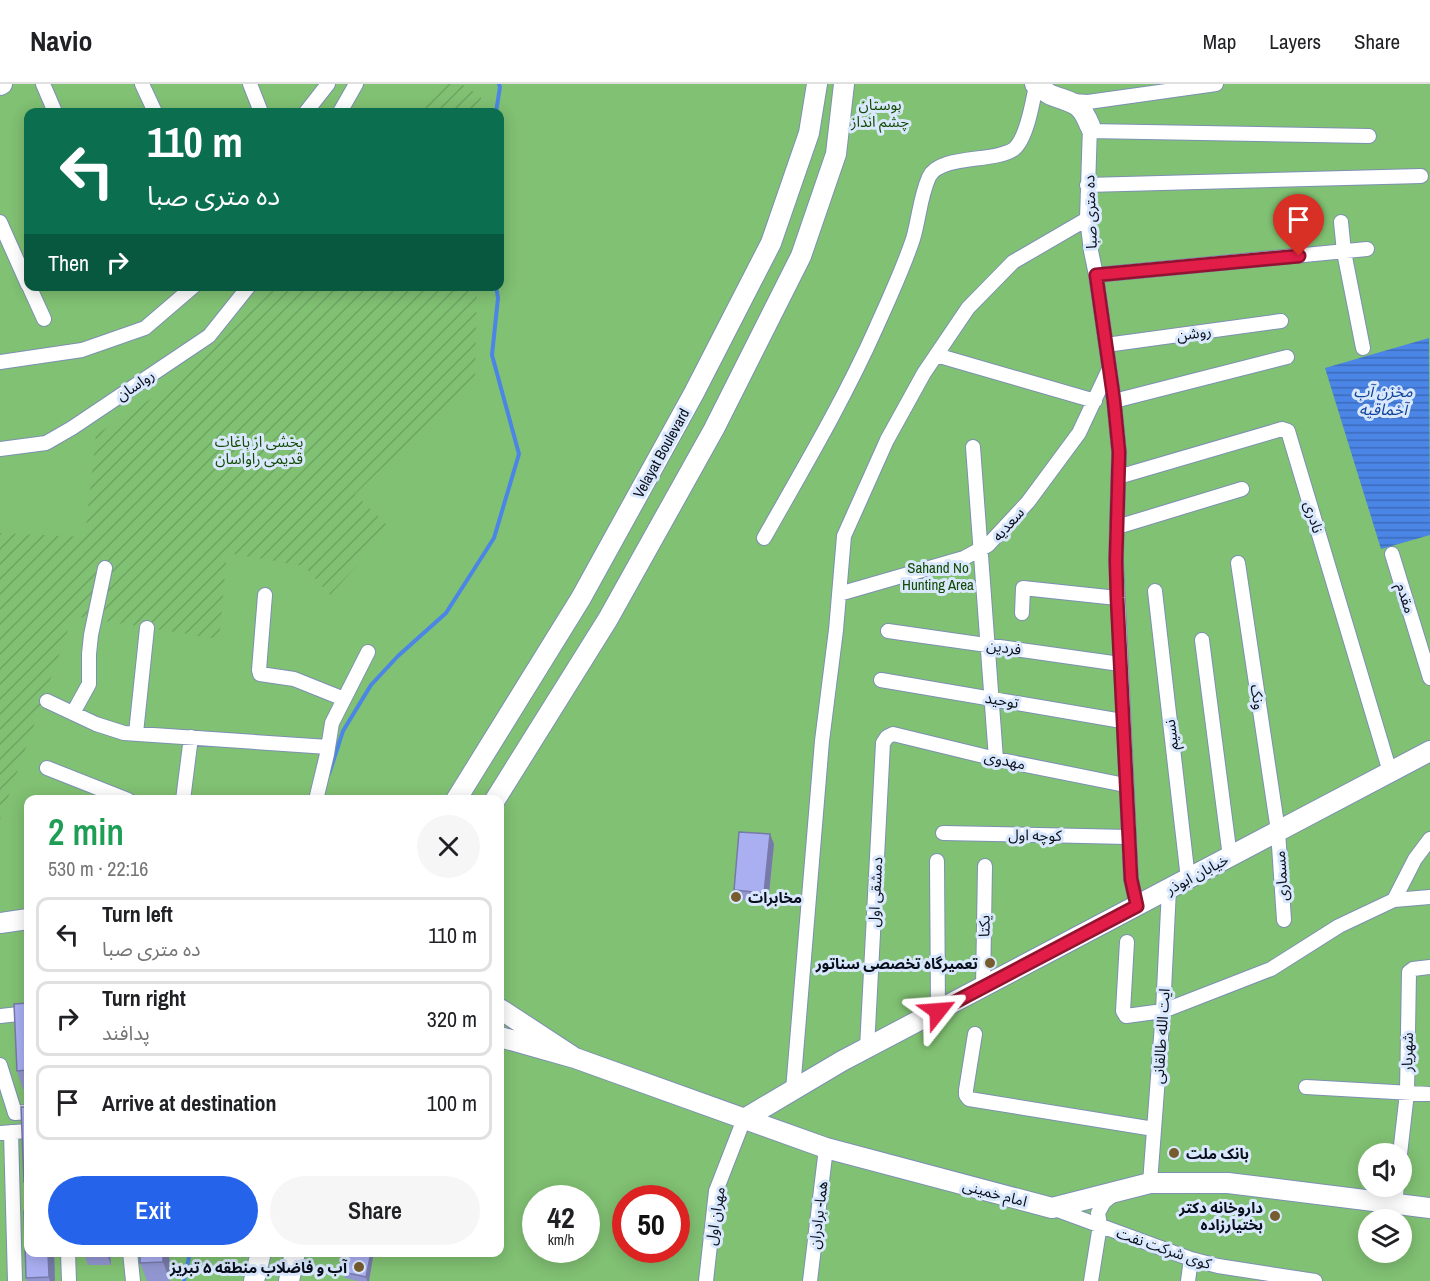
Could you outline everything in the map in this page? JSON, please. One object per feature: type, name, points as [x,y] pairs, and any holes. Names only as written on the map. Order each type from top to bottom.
[{"type":"main road","name":"Velayat Boulevard","points":[[459,795],[581,598],[694,393],[771,243],[809,133],[817,84]]},
{"type":"main road","points":[[498,795],[608,619],[714,429],[801,256],[836,154],[844,84]]},
{"type":"main road","points":[[1036,85],[1050,94],[1072,101],[1083,110],[1089,129]]},
{"type":"main road","name":"خیابان ابوذر","points":[[744,1119],[867,1048],[1430,751]]},
{"type":"main road","points":[[0,922],[24,919]]},
{"type":"main road","points":[[504,1012],[575,1058]]},
{"type":"main road","points":[[504,1038],[575,1058]]},
{"type":"main road","name":"امام خمینی","points":[[575,1058],[826,1148],[1052,1208],[1150,1183],[1228,1183],[1358,1192]]},
{"type":"main road","name":"امام خمینی","points":[[1401,1197],[1430,1208]]},
{"type":"main road","points":[[254,1281],[260,1257]]},
{"type":"main road","points":[[289,1281],[294,1257]]},
{"type":"street","points":[[43,84],[53,108]]},
{"type":"street","points":[[142,84],[153,108]]},
{"type":"street","points":[[250,84],[259,108]]},
{"type":"street","points":[[309,108],[328,84]]},
{"type":"street","points":[[342,108],[356,84]]},
{"type":"street","points":[[1072,101],[1088,102],[1121,90],[1216,84]]},
{"type":"street","points":[[764,538],[824,432],[875,330],[913,238],[923,194],[930,175],[938,168],[1000,154],[1015,148],[1028,124],[1036,85]]},
{"type":"street","points":[[1089,129],[1369,135]]},
{"type":"street","name":"ده متری صبا","points":[[1089,129],[1087,219],[1090,251],[1096,275],[1110,369],[1119,452],[1117,598],[1128,837],[1131,879],[1137,906]]},
{"type":"street","points":[[1087,185],[1421,176]]},
{"type":"street","points":[[793,1090],[822,741],[844,536],[887,440],[936,355],[968,308],[1013,262],[1087,219]]},
{"type":"street","points":[[0,222],[24,275]]},
{"type":"street","points":[[1341,222],[1344,252],[1363,348]]},
{"type":"street","points":[[1096,275],[1367,249]]},
{"type":"street","points":[[31,291],[44,319]]},
{"type":"street","points":[[0,362],[82,350],[145,328],[188,291]]},
{"type":"street","name":"رواسان","points":[[0,449],[46,442],[81,421],[209,336],[245,291]]},
{"type":"street","name":"روشن","points":[[1106,345],[1281,321]]},
{"type":"street","points":[[936,355],[1095,401]]},
{"type":"street","points":[[1114,401],[1287,357]]},
{"type":"street","name":"سعدیه","points":[[839,594],[964,558],[988,545],[1028,502],[1079,433],[1110,369]]},
{"type":"street","name":"نادری","points":[[1118,477],[1282,429],[1288,431],[1390,772]]},
{"type":"street","points":[[973,447],[996,759]]},
{"type":"street","points":[[1117,527],[1242,489]]},
{"type":"street","name":"مقدم","points":[[1392,554],[1430,678]]},
{"type":"street","name":"ونک","points":[[1238,563],[1278,831]]},
{"type":"street","points":[[73,713],[89,684],[91,635],[105,568]]},
{"type":"street","points":[[1022,613],[1023,588],[1117,598]]},
{"type":"street","name":"نسیم","points":[[1155,591],[1188,879]]},
{"type":"street","points":[[265,595],[260,674],[294,679],[344,699]]},
{"type":"street","points":[[136,733],[147,628]]},
{"type":"street","name":"فردین","points":[[888,631],[1120,664]]},
{"type":"street","points":[[1202,640],[1230,857]]},
{"type":"street","points":[[317,795],[332,723],[368,652]]},
{"type":"street","name":"توحید","points":[[881,680],[1122,721]]},
{"type":"street","points":[[47,701],[96,724],[124,733],[328,747]]},
{"type":"street","name":"مهدوی","points":[[887,737],[893,734],[996,759],[1125,784]]},
{"type":"street","name":"دمشقی اول","points":[[867,1048],[883,743],[887,737]]},
{"type":"street","points":[[184,795],[191,738]]},
{"type":"street","points":[[47,768],[114,795]]},
{"type":"street","name":"مسماری","points":[[1278,831],[1284,920]]},
{"type":"street","name":"کوچه اول","points":[[943,833],[1128,837]]},
{"type":"street","points":[[1394,900],[1415,859],[1430,839]]},
{"type":"street","points":[[937,861],[938,1011]]},
{"type":"street","name":"یکتا","points":[[983,987],[985,866]]},
{"type":"street","name":"ایت الله طالقانی","points":[[1150,1183],[1163,1011],[1169,889]]},
{"type":"street","points":[[1127,942],[1124,1015],[1163,1011],[1271,969],[1339,926],[1394,900],[1430,897]]},
{"type":"street","name":"شهریار","points":[[1401,1143],[1407,1093],[1409,972],[1413,969],[1430,967]]},
{"type":"street","points":[[0,1016],[24,1013]]},
{"type":"street","points":[[975,1034],[966,1090],[969,1100],[1154,1129]]},
{"type":"street","points":[[0,1065],[15,1113],[24,1112]]},
{"type":"street","points":[[1306,1087],[1430,1094]]},
{"type":"street","name":"مهران اول","points":[[706,1281],[716,1191],[744,1119]]},
{"type":"street","points":[[15,1281],[13,1218],[5,1133],[24,1131]]},
{"type":"street","name":"هما- برادران","points":[[810,1281],[826,1148]]},
{"type":"street","points":[[1091,1281],[1100,1225],[1098,1213],[1100,1207],[1116,1193]]},
{"type":"street","name":"کوی شرکت نفت","points":[[1052,1208],[1191,1259],[1265,1277],[1311,1281]]},
{"type":"street","points":[[13,1218],[24,1217]]},
{"type":"street","points":[[68,1257],[69,1281]]},
{"type":"street","points":[[131,1257],[133,1281]]},
{"type":"street","points":[[1188,1281],[1191,1259]]},
{"type":"green space","name":"Sahand No Hunting Area","points":[[0,84],[1430,84],[1430,1281],[0,1281]]},
{"type":"green space","points":[[447,84],[461,84],[481,96],[481,108],[425,108]]},
{"type":"green space","name":"بخشی از باغات قدیمی راواسان","points":[[261,291],[477,291],[475,379],[355,494],[391,529],[330,595],[304,566],[227,553],[219,639],[73,616],[0,820],[0,533],[85,537],[96,435],[181,379]]},
{"type":"water","name":"مخزن آب آخماقیه","points":[[1429,338],[1430,535],[1381,549],[1325,368]]},
{"type":"building","points":[[739,832],[770,834],[764,893],[734,890]]},
{"type":"building","points":[[24,1003],[24,1070],[17,1071],[14,1004]]},
{"type":"building","points":[[21,1107],[24,1107],[24,1182]]},
{"type":"building","points":[[25,1257],[48,1257],[49,1277],[26,1278]]},
{"type":"building","points":[[140,1257],[163,1257],[163,1262],[140,1263]]},
{"type":"building","name":"آب و فاضلاب منطقه ۵ تبریز","points":[[346,1257],[370,1257],[366,1277],[343,1272]]},
{"type":"waterway","points":[[497,108],[499,84]]},
{"type":"waterway","points":[[329,774],[343,731],[371,685],[398,656],[446,613],[494,538],[519,454],[492,355],[497,291]]},
{"type":"waterway","points":[[184,1281],[189,1257]]},
{"type":"place","name":"مخابرات","points":[[736,897]]},
{"type":"place","name":"تعمیرگاه تخصصی سناتور","points":[[990,963]]},
{"type":"place","name":"بانک ملت","points":[[1174,1153]]},
{"type":"place","name":"داروخانه دکتر بختیارزاده","points":[[1275,1216]]},
{"type":"place","name":"آب و فاضلاب منطقه ۵ تبریز","points":[[359,1267]]},
{"type":"route","points":[[938,1011],[1137,906],[1131,879],[1117,598],[1119,452],[1096,275],[1299,256]]},
{"type":"park label","name":"بوستان چشم انداز","points":[[880,112]]}]
